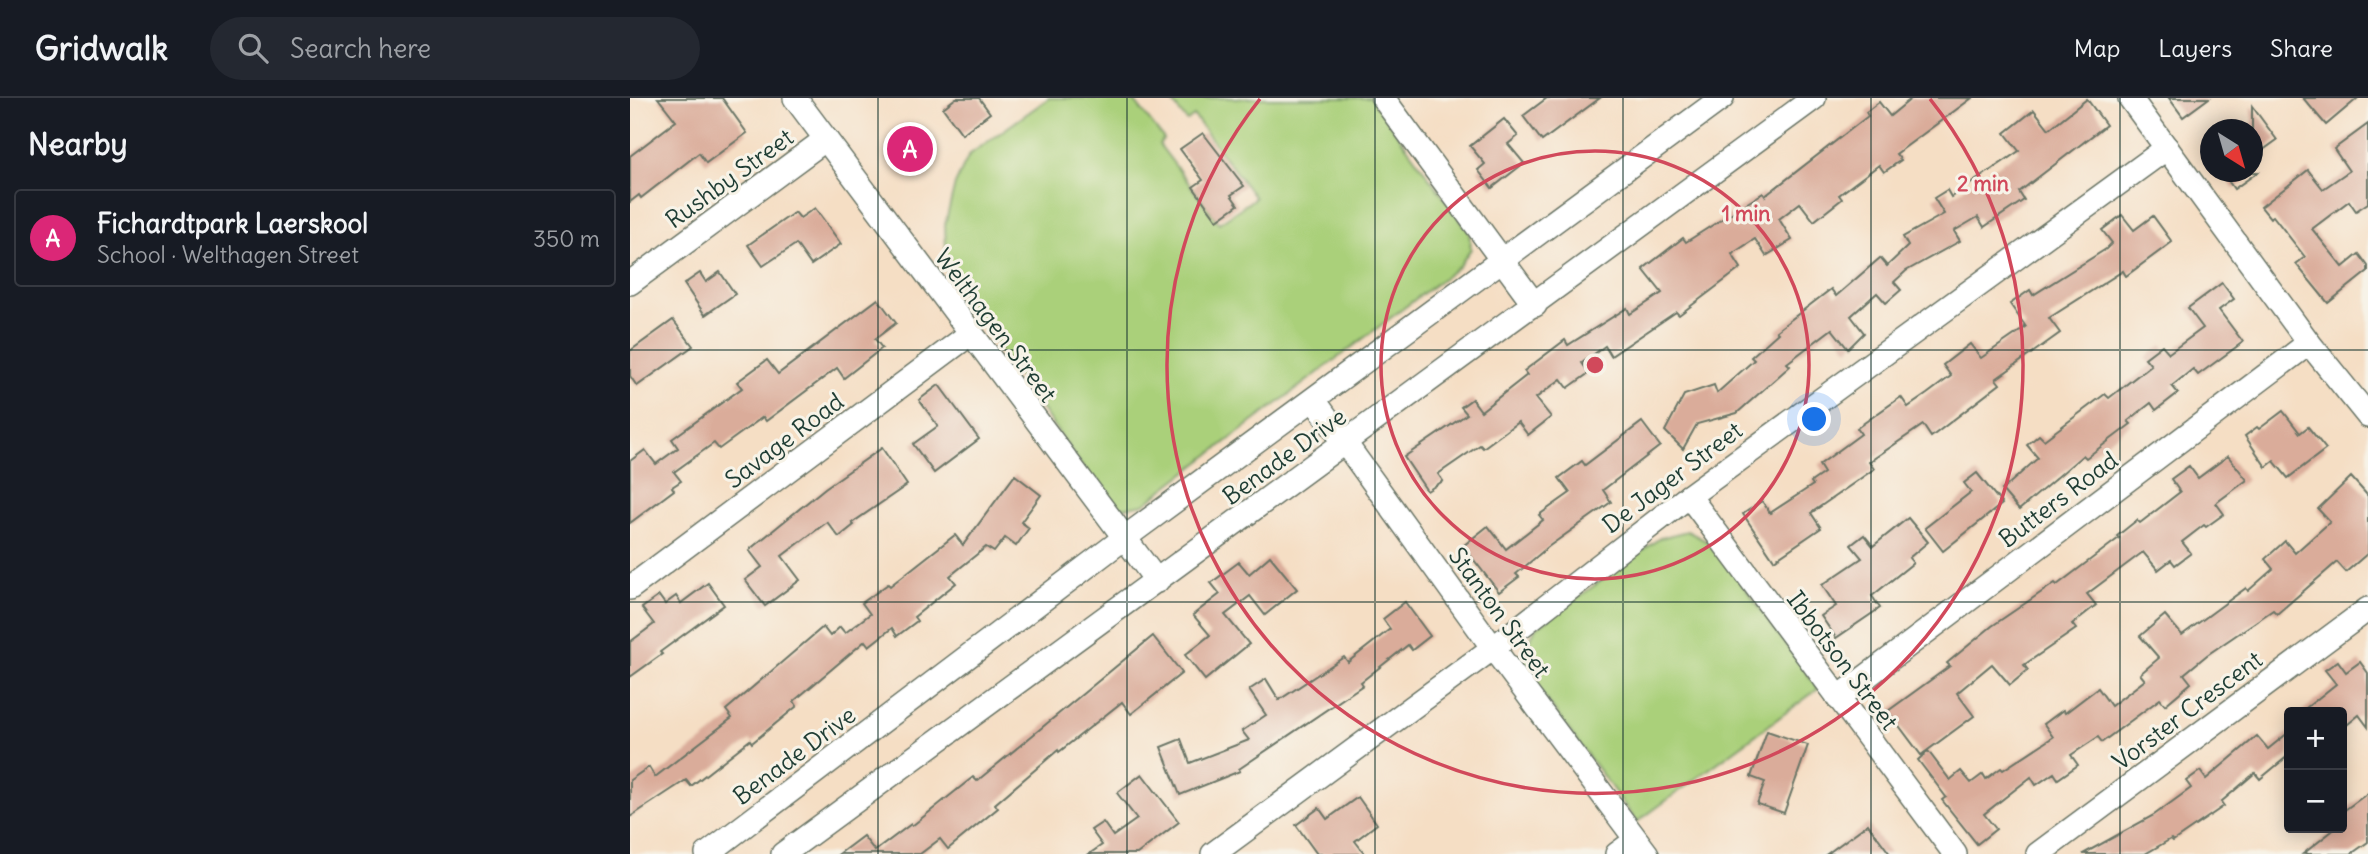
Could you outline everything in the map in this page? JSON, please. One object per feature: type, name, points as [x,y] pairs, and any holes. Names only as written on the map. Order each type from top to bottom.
[{"type":"street","name":"Welthagen Street","points":[[795,98],[1157,582]]},
{"type":"street","points":[[1383,98],[1535,305]]},
{"type":"street","name":"Benade Drive","points":[[707,854],[1123,539],[1722,98]]},
{"type":"street","name":"Benade Drive","points":[[783,854],[1814,98]]},
{"type":"street","points":[[2130,98],[2309,343],[2368,416]]},
{"type":"street","name":"Rushby Street","points":[[630,283],[825,139]]},
{"type":"street","name":"De Jager Street","points":[[1213,854],[1493,648],[1689,496],[2168,148]]},
{"type":"street","name":"Savage Road","points":[[630,588],[970,334]]},
{"type":"street","name":"Butters Road","points":[[1838,698],[2309,343]]},
{"type":"street","name":"Stanton Street","points":[[1314,400],[1493,648],[1642,847]]},
{"type":"street","name":"Ibbotson Street","points":[[1689,496],[1955,854]]},
{"type":"street","name":"Vorster Crescent","points":[[2038,854],[2368,609]]},
{"type":"street","points":[[1617,854],[1642,847]]},
{"type":"green space","points":[[1049,98],[1132,98],[1164,139],[1159,144],[1219,223],[1255,198],[1194,116],[1187,121],[1169,98],[1371,98],[1469,232],[1471,249],[1458,267],[1144,504],[1122,508],[1100,492],[947,274],[945,225],[955,184],[969,155]]},
{"type":"green space","points":[[1687,531],[1714,545],[1818,689],[1637,822],[1525,671],[1524,650],[1536,628],[1660,538]]},
{"type":"building","points":[[658,98],[722,98],[747,133],[706,163],[699,153],[641,198],[639,195],[630,202],[630,156],[676,121]]},
{"type":"building","points":[[956,98],[979,98],[990,113],[962,134],[943,108]]},
{"type":"building","points":[[1547,98],[1600,98],[1542,141],[1523,116]]},
{"type":"building","points":[[1912,98],[1972,98],[1896,154],[1901,160],[1884,172],[1879,165],[1839,195],[1842,199],[1814,221],[1800,203],[1779,219],[1792,240],[1766,256],[1755,239],[1732,254],[1741,268],[1679,315],[1676,312],[1611,356],[1605,346],[1582,363],[1589,373],[1568,388],[1561,379],[1536,398],[1551,417],[1528,435],[1518,422],[1483,448],[1480,445],[1438,474],[1443,481],[1427,491],[1404,457],[1467,414],[1461,407],[1472,399],[1481,411],[1527,375],[1524,371],[1565,340],[1568,345],[1627,308],[1630,314],[1662,293],[1643,269],[1683,238],[1686,242],[1763,193],[1765,196],[1868,116],[1866,112],[1879,102],[1890,116]]},
{"type":"building","points":[[2169,98],[2209,98],[2183,117]]},
{"type":"building","points":[[2303,98],[2358,98],[2326,125]]},
{"type":"building","points":[[2087,99],[2106,125],[2019,192],[2024,200],[1984,227],[1978,217],[1954,231],[1960,241],[1906,271],[1894,282],[1901,290],[1886,303],[1877,293],[1851,316],[1864,333],[1848,349],[1832,329],[1787,363],[1790,366],[1737,413],[1697,424],[1683,449],[1665,431],[1684,395],[1714,385],[1717,393],[1754,360],[1751,357],[1778,333],[1776,331],[1831,289],[1836,296],[1880,258],[1887,266],[1908,246],[1903,237],[1944,214],[1934,198],[1947,190],[1951,197],[2019,151],[2005,133],[2034,110],[2049,129]]},
{"type":"building","points":[[2252,106],[2262,119],[2252,119]]},
{"type":"building","points":[[1504,119],[1518,136],[1508,144],[1524,163],[1492,188],[1478,170],[1485,164],[1470,146]]},
{"type":"building","points":[[2263,121],[2277,140],[2263,150]]},
{"type":"building","points":[[2368,124],[2368,203],[2356,211],[2349,201],[2312,229],[2343,267],[2359,254],[2368,266],[2368,271],[2328,303],[2296,264],[2305,257],[2273,216],[2270,218],[2261,207],[2308,170],[2323,189],[2349,171],[2334,149]]},
{"type":"building","points":[[1203,133],[1244,186],[1231,195],[1238,205],[1217,220],[1193,187],[1203,180],[1180,149]]},
{"type":"building","points":[[2229,182],[2244,182],[2234,189]]},
{"type":"building","points":[[815,208],[841,244],[811,265],[796,244],[763,266],[748,245],[795,212],[800,218]]},
{"type":"building","points":[[2122,215],[2134,230],[2153,216],[2172,242],[2126,276],[2123,271],[2049,318],[2060,333],[1996,379],[2000,384],[1931,437],[1923,425],[1869,462],[1874,469],[1811,513],[1821,528],[1774,560],[1743,514],[1762,501],[1770,513],[1813,485],[1811,482],[1824,473],[1819,465],[1861,434],[1857,428],[1901,397],[1908,407],[1927,394],[1951,376],[1943,365],[1970,344],[1981,358],[2026,327],[2010,304],[2030,290],[2033,295],[2106,249],[2112,243],[2102,230]]},
{"type":"building","points":[[720,272],[735,294],[705,315],[684,284],[700,273],[706,282]]},
{"type":"building","points":[[2222,283],[2234,299],[2219,310],[2243,342],[2198,375],[2193,369],[2172,386],[2178,393],[2156,410],[2151,403],[2128,421],[2131,424],[2086,458],[2083,455],[2019,510],[2002,490],[2038,458],[2027,445],[2039,435],[2044,440],[2105,394],[2109,398],[2151,365],[2145,358],[2162,345],[2169,353],[2203,328],[2188,308]]},
{"type":"building","points":[[878,299],[896,323],[875,339],[882,348],[844,378],[837,368],[766,421],[763,417],[719,449],[714,443],[674,472],[681,481],[672,487],[674,490],[630,523],[630,461],[645,450],[656,464],[678,448],[672,439],[742,388],[737,382],[767,360],[778,374]]},
{"type":"building","points":[[673,320],[693,346],[637,386],[630,376],[630,351]]},
{"type":"building","points":[[939,385],[979,439],[934,473],[913,444],[938,426],[919,400]]},
{"type":"building","points":[[2283,411],[2300,433],[2308,427],[2326,449],[2288,478],[2274,461],[2266,467],[2245,436]]},
{"type":"building","points":[[1642,422],[1660,446],[1603,490],[1611,502],[1548,547],[1516,574],[1519,577],[1499,592],[1463,546],[1488,526],[1506,549],[1543,520],[1539,515],[1570,493],[1559,478],[1582,461],[1585,465]]},
{"type":"building","points":[[882,448],[907,485],[852,523],[854,525],[839,537],[827,522],[782,556],[800,580],[765,606],[745,580],[762,567],[749,550],[825,488]]},
{"type":"building","points":[[2228,456],[2247,480],[2216,503],[2224,514],[2182,542],[2191,553],[2175,565],[2171,560],[2158,570],[2143,552],[2087,594],[2096,605],[2072,624],[2076,629],[2024,665],[2028,670],[2010,685],[1992,664],[1957,693],[1974,716],[1921,755],[1888,711],[1950,666],[1947,663],[1992,626],[2055,583],[2057,585],[2119,538],[2117,536],[2137,520],[2140,523],[2180,492],[2171,479],[2189,466],[2198,478]]},
{"type":"building","points":[[1977,473],[2002,504],[1943,551],[1925,528],[1971,492],[1964,483]]},
{"type":"building","points":[[1015,475],[1041,495],[1021,522],[1029,528],[1016,546],[1005,538],[994,552],[986,547],[950,576],[956,583],[914,617],[917,621],[897,636],[892,628],[869,646],[865,641],[794,701],[797,706],[752,743],[750,740],[691,786],[686,780],[630,817],[630,780],[649,767],[655,777],[732,718],[726,710],[823,627],[830,636],[840,627],[845,633],[870,614],[862,603],[888,584],[890,586],[955,535],[963,545]]},
{"type":"building","points":[[2351,477],[2368,496],[2368,553],[2346,572],[2337,562],[2277,614],[2273,610],[2207,655],[2184,674],[2191,683],[2165,705],[2160,699],[2102,742],[2098,737],[2071,755],[2078,765],[2058,779],[2054,773],[2036,785],[2031,777],[1984,814],[1996,829],[1977,844],[1942,800],[1946,797],[1918,760],[1928,751],[1950,780],[1961,771],[1971,783],[1983,774],[1986,779],[2053,737],[2044,724],[2063,710],[2065,713],[2098,688],[2111,706],[2145,680],[2140,674],[2159,658],[2140,636],[2165,615],[2182,635],[2246,588],[2248,591],[2273,569],[2265,559],[2285,541],[2295,553],[2330,522],[2318,509]]},
{"type":"building","points":[[1908,518],[1928,542],[1909,558],[1913,563],[1872,596],[1880,608],[1836,638],[1821,616],[1836,606],[1822,585],[1862,558],[1851,545],[1864,535],[1873,546]]},
{"type":"building","points":[[1270,556],[1297,589],[1265,615],[1250,596],[1225,615],[1249,644],[1205,680],[1185,655],[1210,635],[1193,615],[1220,594],[1211,583],[1239,562],[1249,574]]},
{"type":"building","points":[[708,583],[724,605],[630,677],[630,642],[654,624],[642,608],[659,596],[665,604],[676,596],[681,603]]},
{"type":"building","points":[[1405,602],[1430,636],[1412,650],[1408,645],[1361,682],[1363,685],[1239,769],[1240,771],[1180,795],[1161,747],[1181,739],[1190,763],[1249,740],[1242,731],[1266,715],[1249,690],[1266,679],[1279,700],[1344,657],[1348,662],[1390,629],[1383,619]]},
{"type":"building","points":[[1153,636],[1182,673],[1131,714],[1122,702],[1059,752],[1058,750],[995,804],[998,808],[948,849],[940,839],[920,854],[839,854],[863,836],[875,851],[911,824],[912,826],[973,777],[977,781]]},
{"type":"building","points":[[2338,661],[2346,672],[2360,662],[2368,673],[2368,727],[2359,715],[2347,725],[2347,707],[2307,707],[2336,684],[2325,670]]},
{"type":"building","points":[[1767,731],[1808,745],[1784,813],[1757,804],[1765,782],[1751,777]]},
{"type":"building","points":[[2257,736],[2268,749],[2284,736],[2284,759],[2260,779],[2255,773],[2221,802],[2224,806],[2173,841],[2171,839],[2145,854],[2083,854],[2154,815],[2191,788],[2186,781],[2200,771],[2206,779]]},
{"type":"building","points":[[1142,774],[1179,822],[1137,854],[1089,854],[1102,845],[1091,830],[1103,822],[1113,836],[1137,819],[1117,793]]},
{"type":"building","points":[[2368,793],[2368,842],[2351,854],[2303,854],[2330,833],[2347,833],[2347,808]]},
{"type":"building","points":[[1358,797],[1377,824],[1355,841],[1365,854],[1317,854],[1296,825],[1319,808],[1327,819]]},
{"type":"building","points":[[1868,824],[1890,854],[1827,854]]},
{"type":"place","name":"Fichardtpark Laerskool","points":[[910,149]]}]
